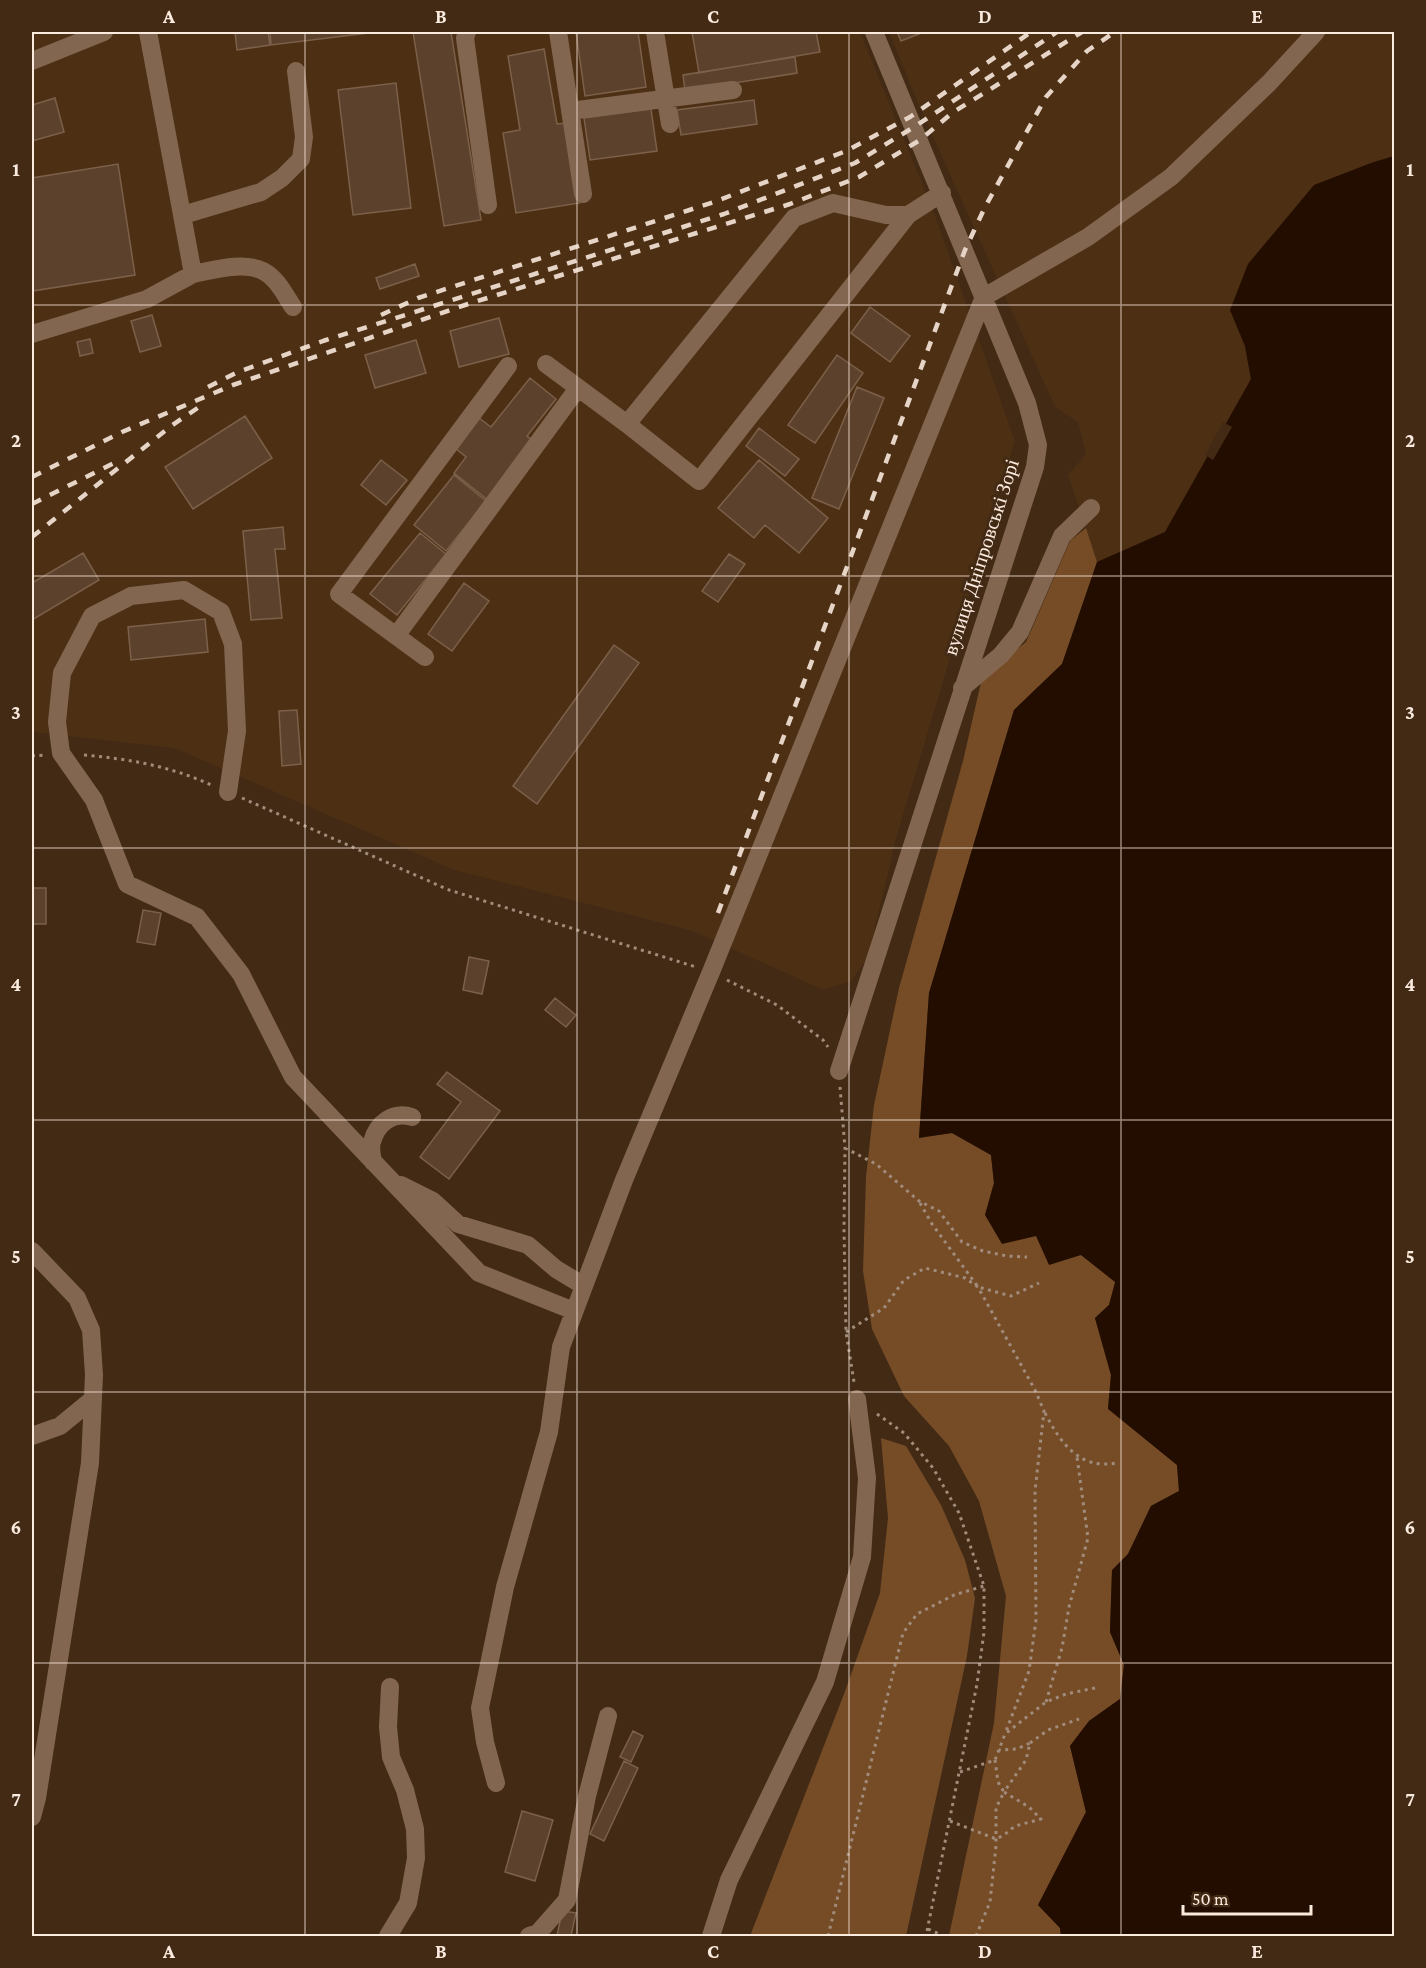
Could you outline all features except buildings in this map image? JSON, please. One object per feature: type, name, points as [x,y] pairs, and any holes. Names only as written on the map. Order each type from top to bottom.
[{"type":"street","points":[[32,61],[104,32]]},
{"type":"street","points":[[148,32],[194,274]]},
{"type":"street","points":[[467,32],[465,38],[488,205]]},
{"type":"street","points":[[558,32],[582,194]]},
{"type":"street","points":[[655,32],[670,124]]},
{"type":"street","name":"вулиця Дніпровські Зорі","points":[[839,1071],[1035,467],[1038,445],[1028,404],[874,32]]},
{"type":"street","points":[[496,1783],[485,1742],[480,1708],[505,1587],[549,1432],[561,1347],[624,1180],[711,972],[984,297],[1088,237],[1171,177],[1269,83],[1316,32]]},
{"type":"street","points":[[183,215],[261,192],[282,178],[301,159],[304,137],[296,71]]},
{"type":"street","points":[[570,111],[733,90]]},
{"type":"street","points":[[546,364],[699,481],[908,215],[942,192]]},
{"type":"street","points":[[627,424],[794,218],[833,203],[886,215],[908,215]]},
{"type":"street","points":[[32,334],[147,299],[194,274],[233,266],[263,271],[278,284],[293,307]]},
{"type":"street","points":[[425,657],[339,594],[508,366]]},
{"type":"street","points":[[396,636],[578,388]]},
{"type":"street","points":[[962,688],[1001,655],[1020,632],[1062,536],[1091,508]]},
{"type":"street","points":[[228,792],[237,731],[233,644],[221,612],[184,590],[130,596],[92,616],[62,673],[57,722],[61,753],[94,800],[127,884],[197,917],[241,974],[293,1077],[478,1273],[574,1311]]},
{"type":"street","points":[[373,1162],[371,1144],[378,1128],[390,1117],[402,1114],[412,1117]]},
{"type":"street","points":[[389,1179],[433,1201],[458,1224],[528,1245],[556,1269],[584,1286]]},
{"type":"street","points":[[32,1251],[78,1298],[91,1330],[94,1375],[90,1463],[38,1798],[32,1817]]},
{"type":"street","points":[[32,1436],[60,1426],[93,1399]]},
{"type":"street","points":[[711,1936],[729,1880],[825,1682],[861,1557],[867,1478],[857,1399]]},
{"type":"street","points":[[388,1936],[408,1903],[416,1858],[416,1829],[405,1791],[391,1756],[388,1727],[390,1687]]},
{"type":"street","points":[[529,1936],[538,1933],[567,1900],[587,1796],[608,1716]]},
{"type":"path","points":[[32,756],[61,753],[125,758],[190,775],[449,890],[711,972],[777,1005],[823,1040],[837,1060],[839,1071],[845,1148],[846,1332],[857,1399],[904,1433],[933,1468],[959,1513],[984,1586],[984,1632],[977,1684],[926,1936]]},
{"type":"path","points":[[845,1148],[876,1164],[920,1201],[939,1211],[962,1242],[983,1251],[1027,1257]]},
{"type":"path","points":[[920,1201],[932,1224],[978,1287],[1035,1390],[1056,1434],[1077,1457],[1103,1466],[1116,1463]]},
{"type":"path","points":[[846,1332],[884,1308],[904,1280],[925,1268],[965,1278],[978,1287],[1011,1296],[1039,1283]]},
{"type":"path","points":[[951,1821],[996,1839],[1014,1826],[1041,1819],[1029,1807],[1004,1792],[998,1782],[994,1760],[1029,1671],[1036,1620],[1035,1491],[1044,1412]]},
{"type":"path","points":[[1046,1702],[1062,1648],[1071,1598],[1088,1538],[1077,1457]]},
{"type":"path","points":[[828,1936],[903,1633],[917,1614],[954,1594],[984,1586]]},
{"type":"path","points":[[1005,1734],[1046,1702],[1066,1694],[1095,1688]]},
{"type":"path","points":[[999,1750],[1017,1749],[1048,1730],[1079,1719]]},
{"type":"path","points":[[976,1936],[990,1902],[996,1839],[996,1808],[1026,1760],[1030,1743]]},
{"type":"path","points":[[960,1772],[994,1760]]},
{"type":"path","points":[[928,1929],[944,1936]]},
{"type":"shaded area","points":[[32,32],[860,32],[933,210],[1015,441],[897,835],[868,957],[851,981],[823,990],[693,931],[454,870],[174,748],[32,732]]},
{"type":"shaded area","points":[[889,32],[1394,32],[1394,156],[1371,163],[1230,310],[1245,346],[1251,379],[1165,532],[1097,562],[1068,475],[1086,454],[1078,422],[1055,407],[920,108]]},
{"type":"shaded area","points":[[1394,156],[1394,1936],[1061,1936],[1060,1928],[1038,1905],[1086,1812],[1070,1746],[1089,1721],[1120,1699],[1124,1665],[1110,1632],[1112,1570],[1128,1554],[1151,1506],[1179,1491],[1177,1465],[1108,1409],[1111,1375],[1095,1318],[1109,1305],[1115,1282],[1081,1255],[1049,1265],[1036,1236],[1002,1244],[985,1215],[994,1183],[991,1155],[952,1133],[919,1138],[929,993],[1014,710],[1062,664],[1097,562],[1165,532],[1251,379],[1245,346],[1230,310],[1248,264],[1314,185]]},
{"type":"shaded area","points":[[1086,528],[1097,562],[1062,664],[1014,710],[929,993],[919,1137],[952,1133],[991,1155],[994,1183],[985,1215],[1081,1255],[1116,1282],[1109,1305],[1095,1318],[1111,1375],[1108,1408],[1177,1465],[1179,1491],[1151,1506],[1128,1554],[1112,1571],[1110,1632],[1124,1665],[1120,1699],[1089,1721],[1070,1746],[1086,1812],[1038,1905],[1060,1928],[1061,1936],[949,1936],[994,1723],[1006,1596],[979,1501],[949,1446],[904,1396],[872,1329],[863,1271],[866,1177],[874,1105],[899,988],[963,761],[982,678],[1026,642],[1070,541]]},
{"type":"shaded area","points":[[881,1438],[906,1446],[941,1505],[965,1560],[975,1598],[967,1656],[906,1936],[750,1936],[844,1694],[880,1593],[888,1518]]},
{"type":"pier","points":[[1223,422],[1232,427],[1213,460],[1205,455]]},
{"type":"railway","points":[[381,315],[418,298],[714,202],[846,151],[910,117],[1031,32]]},
{"type":"railway","points":[[208,387],[238,372],[323,341],[724,214],[855,163],[914,127],[1057,32]]},
{"type":"railway","points":[[32,477],[122,432],[233,385],[468,304],[790,204],[859,177],[920,140],[952,113],[1082,32]]},
{"type":"railway","points":[[718,913],[965,250],[985,207],[1046,97],[1087,51],[1115,32]]},
{"type":"railway","points":[[32,537],[171,426],[205,403]]},
{"type":"railway","points":[[32,504],[116,462]]}]
